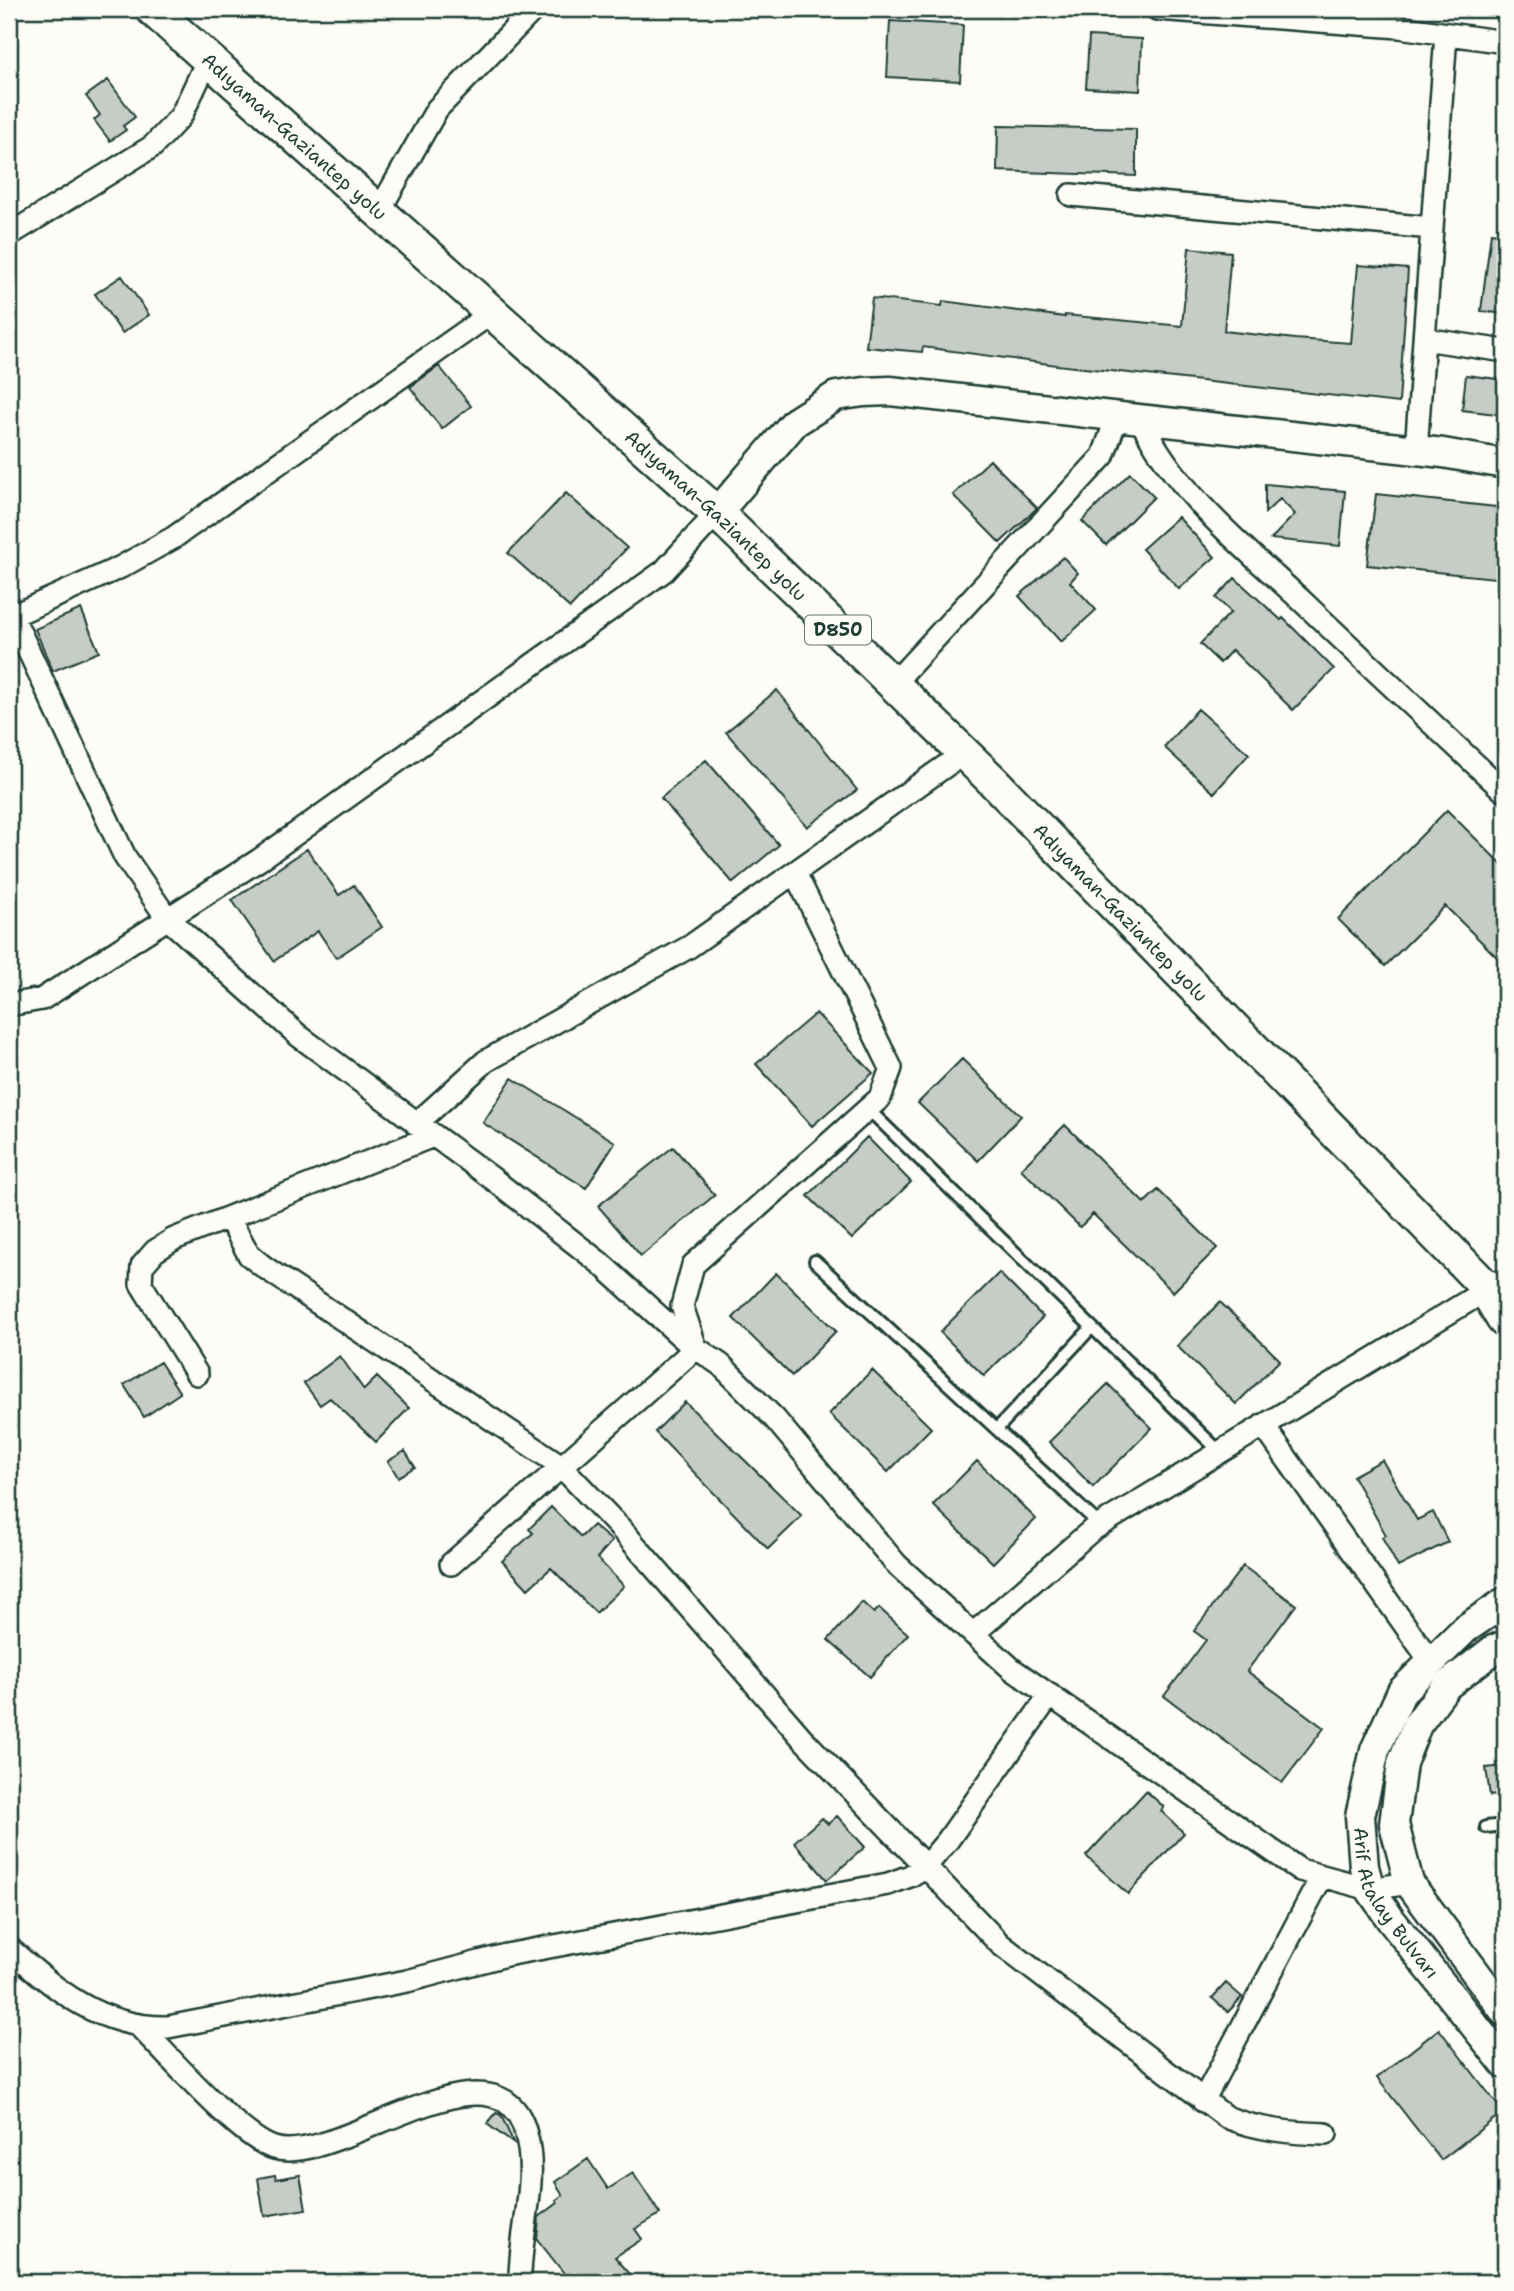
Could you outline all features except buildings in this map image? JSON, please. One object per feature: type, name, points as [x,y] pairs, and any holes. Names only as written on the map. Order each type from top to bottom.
[{"type":"main road","name":"Adıyaman-Gaziantep yolu","points":[[152,9],[717,513],[964,753],[1500,1302]]},
{"type":"main road","points":[[717,513],[795,422],[836,396],[890,391],[1416,451],[1505,464]]},
{"type":"main road","name":"Arif Atalay Bulvarı","points":[[1505,1602],[1465,1629],[1402,1691],[1375,1750],[1360,1816],[1364,1867],[1370,1889],[1391,1920],[1505,2064]]},
{"type":"main road","name":"Arif Atalay Bulvarı","points":[[1505,1645],[1493,1650],[1447,1686],[1417,1725],[1402,1763],[1395,1824],[1409,1883],[1505,2012]]},
{"type":"street","points":[[379,211],[437,109],[534,9]]},
{"type":"street","points":[[1157,9],[1446,34],[1505,42]]},
{"type":"street","points":[[1416,451],[1446,34]]},
{"type":"street","points":[[9,235],[153,146],[181,116],[208,59]]},
{"type":"street","points":[[1072,195],[1432,228]]},
{"type":"street","points":[[492,312],[173,538],[121,567],[10,612],[125,857],[167,918],[299,1036],[600,1263],[696,1348],[721,1365],[775,1419],[897,1565],[1012,1668],[1300,1870],[1370,1889],[1409,1883]]},
{"type":"street","points":[[1424,339],[1505,351]]},
{"type":"street","points":[[893,684],[1087,475],[1129,419],[1173,474],[1238,541],[1505,792]]},
{"type":"street","points":[[9,1005],[42,999],[259,860],[664,571],[717,513]]},
{"type":"street","points":[[197,1374],[141,1284],[142,1266],[155,1251],[174,1239],[425,1130],[486,1061],[689,947],[964,753]]},
{"type":"street","points":[[696,1348],[682,1306],[693,1265],[880,1098],[891,1068],[795,873]]},
{"type":"street","points":[[229,1217],[249,1255],[264,1267],[560,1465],[622,1530],[802,1738],[1000,1944],[1226,2118],[1247,2126],[1284,2132],[1326,2134]]},
{"type":"street","points":[[973,1634],[1100,1525],[1263,1424],[1500,1302]]},
{"type":"street","points":[[452,1564],[560,1465],[696,1348]]},
{"type":"street","points":[[1263,1424],[1431,1662]]},
{"type":"street","points":[[12,1954],[78,2003],[110,2019],[140,2028],[168,2027],[407,1980],[506,1955],[888,1884],[910,1876],[926,1866],[948,1840],[1050,1695]]},
{"type":"street","points":[[1203,2101],[1322,1876]]},
{"type":"street","points":[[140,2028],[250,2137],[274,2149],[295,2150],[321,2145],[451,2095],[477,2094],[502,2098],[516,2111],[526,2133],[528,2152],[530,2180],[522,2234],[520,2282]]},
{"type":"lane","points":[[868,1109],[1219,1451]]},
{"type":"lane","points":[[815,1261],[1100,1525]]},
{"type":"lane","points":[[997,1429],[1092,1327]]},
{"type":"lane","points":[[1486,1827],[1505,1825]]}]
